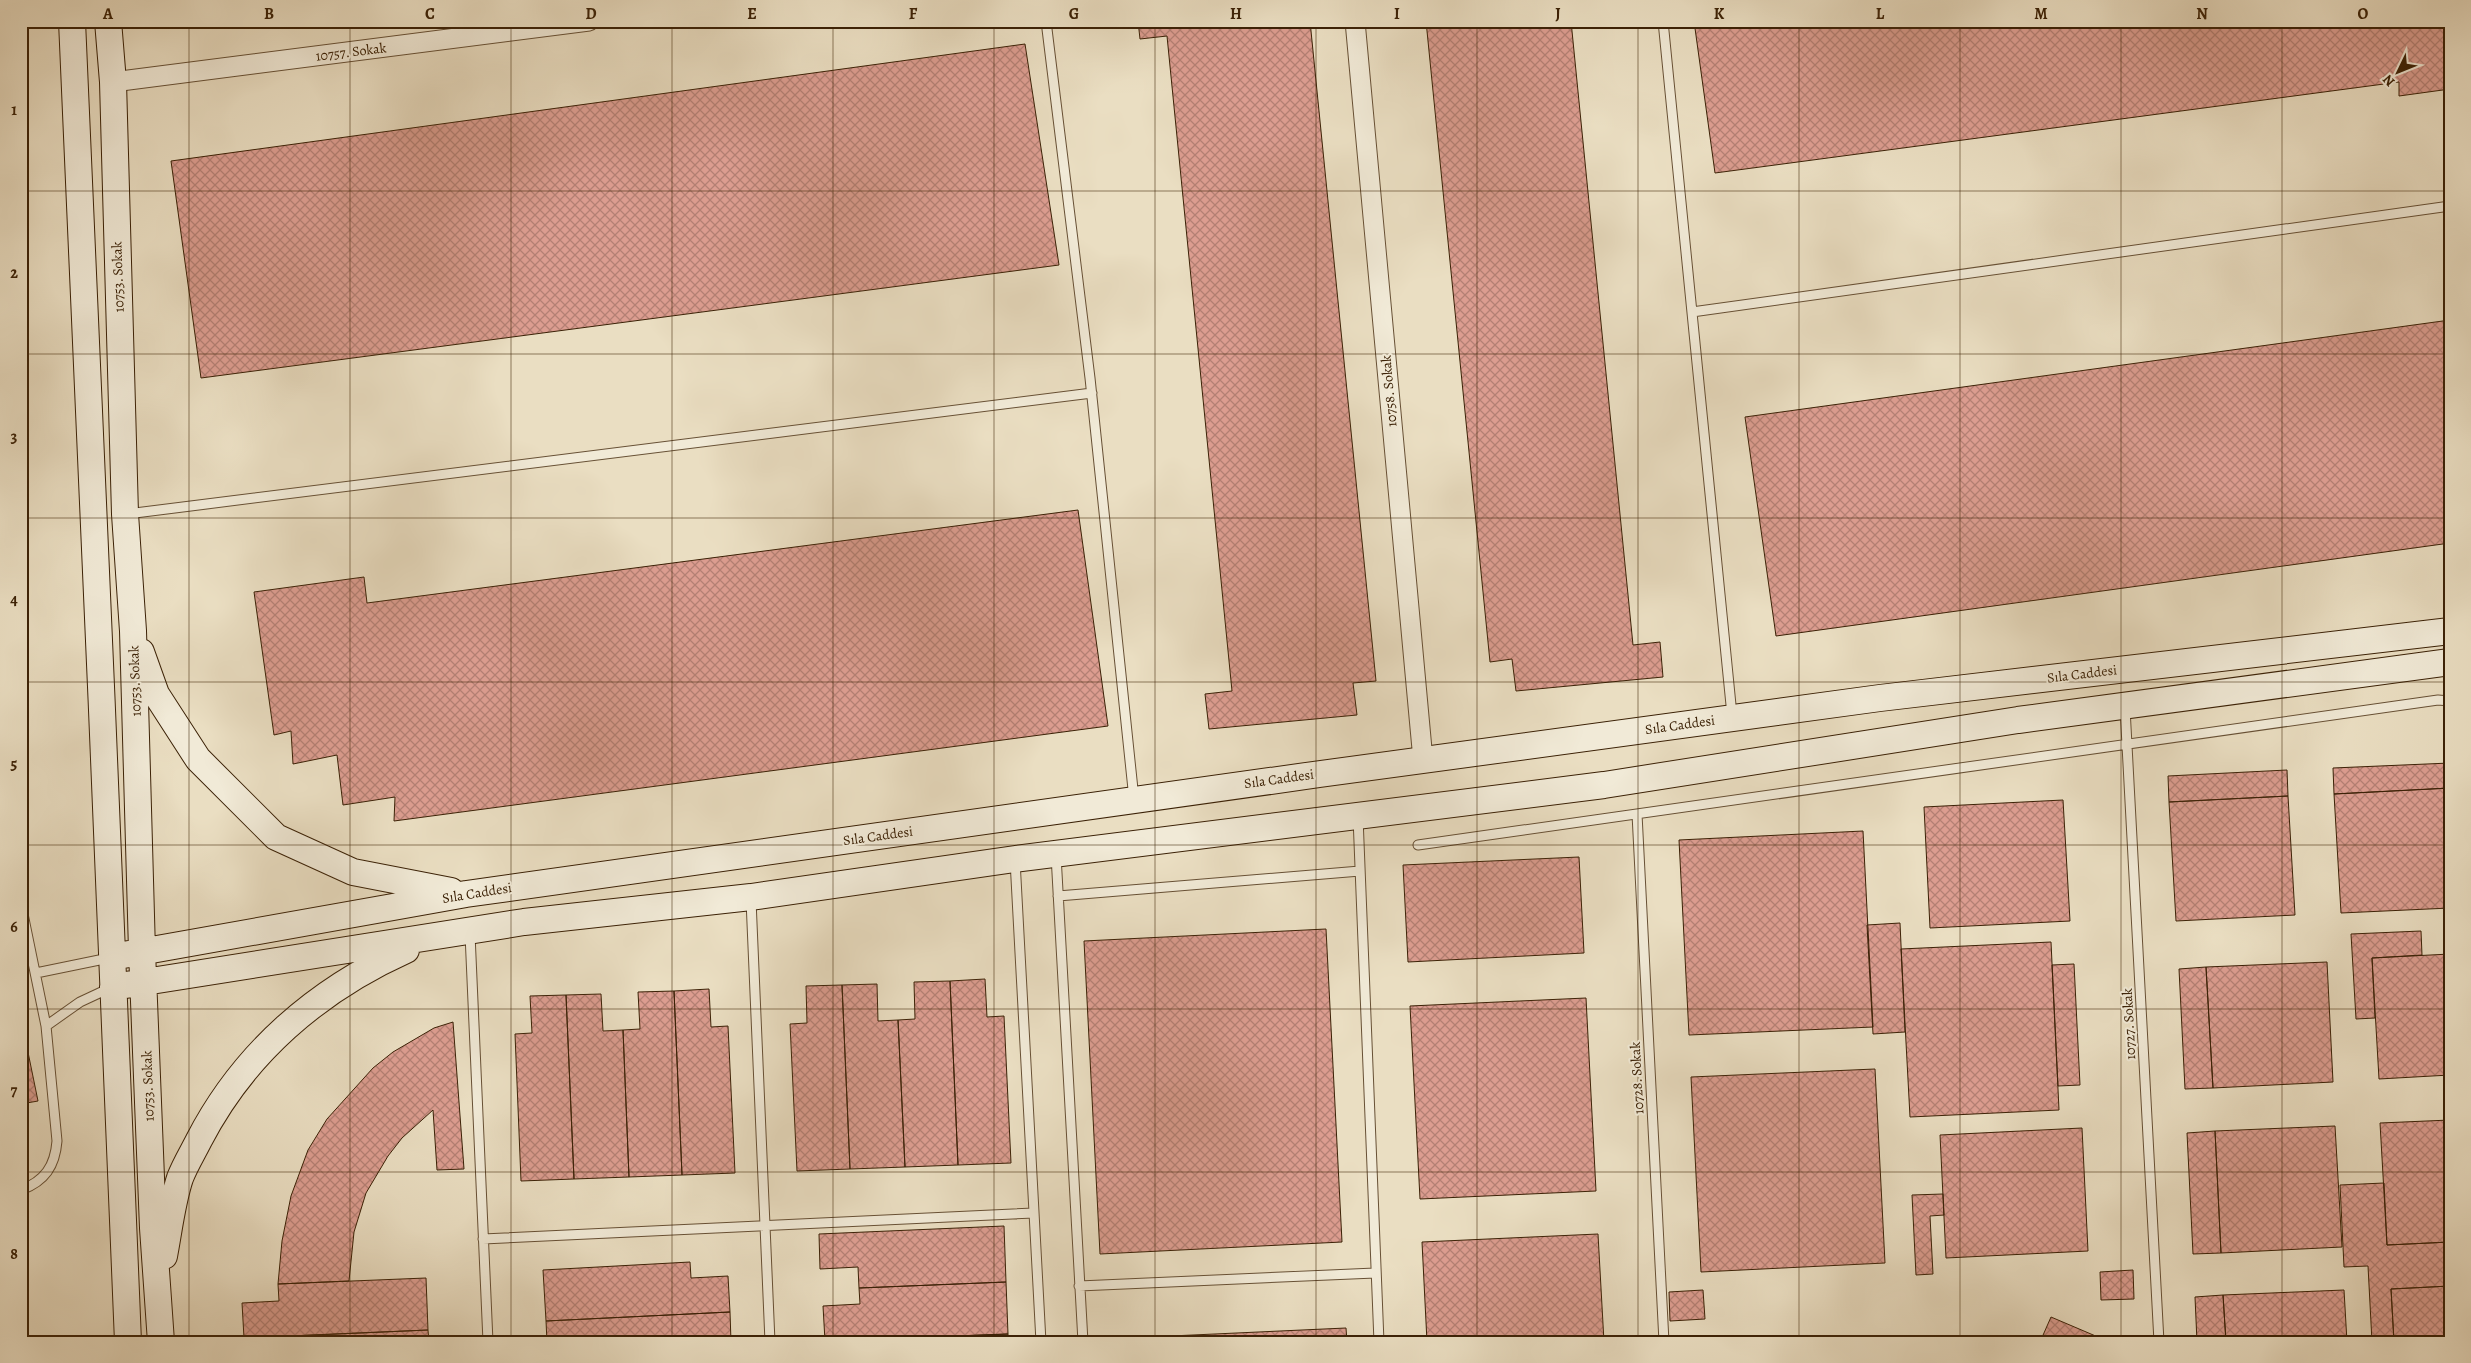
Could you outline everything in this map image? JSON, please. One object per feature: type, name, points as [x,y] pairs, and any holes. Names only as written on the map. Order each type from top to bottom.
[{"type":"street","name":"10753. Sokak","points":[[72,21],[128,1342]]},
{"type":"street","name":"10753. Sokak","points":[[108,21],[113,82],[124,514],[133,631],[142,951],[153,1228],[161,1342]]},
{"type":"street","name":"10757. Sokak","points":[[113,82],[589,21]]},
{"type":"street","name":"10758. Sokak","points":[[1355,21],[1422,760]]},
{"type":"street","points":[[133,631],[156,694],[198,759],[276,837],[353,872],[466,894]]},
{"type":"street","name":"Sıla Caddesi","points":[[112,957],[466,894],[1134,800],[1880,698],[2450,631]]},
{"type":"street","points":[[113,986],[524,922],[751,897],[1015,859],[1604,785],[2018,720],[2450,662]]},
{"type":"street","points":[[158,1284],[180,1177],[214,1110],[246,1069],[280,1031],[324,996],[376,964],[437,936]]},
{"type":"lane","points":[[1046,21],[1092,393],[1134,800]]},
{"type":"lane","points":[[1663,21],[1732,718]]},
{"type":"lane","points":[[1692,312],[2450,206]]},
{"type":"lane","points":[[124,514],[1092,393]]},
{"type":"lane","points":[[1418,845],[2438,700],[2450,701]]},
{"type":"lane","name":"10727. Sokak","points":[[2125,706],[2159,1342]]},
{"type":"lane","name":"10728. Sokak","points":[[1637,814],[1664,1342]]},
{"type":"lane","points":[[1358,817],[1379,1342]]},
{"type":"lane","points":[[1056,854],[1082,1342]]},
{"type":"lane","points":[[1015,859],[1042,1342]]},
{"type":"lane","points":[[1058,896],[1360,871]]},
{"type":"lane","points":[[751,897],[763,1226],[770,1342]]},
{"type":"lane","points":[[21,904],[46,1026],[57,1141],[56,1157],[52,1167],[33,1186],[21,1190]]},
{"type":"lane","points":[[470,931],[488,1342]]},
{"type":"lane","points":[[36,973],[112,957]]},
{"type":"lane","points":[[46,1026],[80,1002],[113,986]]},
{"type":"lane","points":[[483,1239],[1034,1213]]},
{"type":"lane","points":[[1079,1286],[1375,1273]]},
{"type":"building","points":[[1138,21],[1310,21],[1376,681],[1353,683],[1357,715],[1209,729],[1205,694],[1232,691],[1167,36],[1140,39]]},
{"type":"building","points":[[1426,21],[1571,21],[1633,645],[1660,642],[1663,677],[1516,691],[1512,659],[1490,662]]},
{"type":"building","points":[[1694,21],[2450,21],[2450,89],[2399,96],[2399,82],[1715,173]]},
{"type":"building","points":[[1025,44],[1059,265],[201,378],[171,161]]},
{"type":"building","points":[[2450,320],[2450,543],[1776,636],[1745,417]]},
{"type":"building","points":[[1078,510],[1108,726],[394,821],[395,797],[343,805],[337,755],[293,764],[291,731],[274,735],[254,592],[364,577],[367,603]]},
{"type":"building","points":[[2450,763],[2450,788],[2334,794],[2333,768]]},
{"type":"building","points":[[2287,770],[2288,796],[2169,802],[2168,776]]},
{"type":"building","points":[[2450,788],[2450,908],[2341,913],[2334,794]]},
{"type":"building","points":[[2288,796],[2295,915],[2176,921],[2169,802]]},
{"type":"building","points":[[2063,800],[2070,921],[1930,928],[1924,807]]},
{"type":"building","points":[[1863,831],[1873,1027],[1689,1035],[1679,840]]},
{"type":"building","points":[[1579,857],[1584,953],[1408,962],[1403,865]]},
{"type":"building","points":[[1900,923],[1905,1032],[1873,1034],[1867,925]]},
{"type":"building","points":[[1326,929],[1342,1242],[1100,1254],[1084,941]]},
{"type":"building","points":[[2421,931],[2422,955],[2372,958],[2375,1018],[2356,1019],[2351,934]]},
{"type":"building","points":[[2051,942],[2059,1110],[1910,1117],[1901,949]]},
{"type":"building","points":[[2450,954],[2450,1075],[2379,1079],[2372,958]]},
{"type":"building","points":[[2327,962],[2333,1082],[2213,1088],[2206,967]]},
{"type":"building","points":[[2074,964],[2080,1085],[2058,1086],[2052,965]]},
{"type":"building","points":[[2206,967],[2213,1088],[2185,1089],[2179,969]]},
{"type":"building","points":[[985,979],[987,1017],[1004,1016],[1011,1163],[958,1165],[950,981]]},
{"type":"building","points":[[950,981],[958,1165],[905,1167],[898,1020],[915,1019],[914,982]]},
{"type":"building","points":[[877,984],[878,1021],[898,1020],[905,1167],[850,1169],[842,985]]},
{"type":"building","points":[[842,985],[850,1169],[797,1171],[790,1024],[807,1023],[806,986]]},
{"type":"building","points":[[709,989],[711,1027],[728,1026],[735,1173],[682,1175],[674,991]]},
{"type":"building","points":[[674,991],[682,1175],[629,1177],[623,1030],[640,1029],[638,992]]},
{"type":"building","points":[[601,994],[603,1031],[623,1030],[629,1177],[574,1179],[566,995]]},
{"type":"building","points":[[566,995],[574,1179],[521,1181],[515,1034],[532,1033],[530,996]]},
{"type":"building","points":[[1586,998],[1596,1191],[1420,1199],[1410,1006]]},
{"type":"building","points":[[21,1018],[38,1101],[21,1104]]},
{"type":"building","points":[[453,1022],[464,1169],[437,1170],[433,1110],[402,1138],[388,1156],[366,1193],[354,1232],[349,1281],[278,1284],[282,1241],[291,1196],[308,1150],[327,1119],[373,1068],[393,1052],[434,1028]]},
{"type":"building","points":[[1875,1069],[1885,1263],[1701,1272],[1691,1077]]},
{"type":"building","points":[[2450,1120],[2450,1242],[2387,1245],[2380,1123]]},
{"type":"building","points":[[2335,1126],[2342,1247],[2221,1253],[2215,1131]]},
{"type":"building","points":[[2082,1128],[2088,1251],[1946,1258],[1940,1135]]},
{"type":"building","points":[[2215,1131],[2221,1253],[2193,1254],[2187,1133]]},
{"type":"building","points":[[2384,1183],[2387,1245],[2450,1242],[2450,1286],[2391,1289],[2394,1342],[2372,1342],[2368,1266],[2344,1267],[2340,1185]]},
{"type":"building","points":[[1943,1194],[1944,1215],[1930,1216],[1933,1274],[1916,1275],[1912,1195]]},
{"type":"building","points":[[1004,1226],[1006,1282],[859,1288],[858,1267],[820,1269],[819,1234]]},
{"type":"building","points":[[1598,1234],[1604,1342],[1427,1342],[1422,1242]]},
{"type":"building","points":[[690,1262],[691,1278],[728,1276],[730,1312],[546,1321],[543,1270]]},
{"type":"building","points":[[2133,1270],[2134,1299],[2101,1300],[2100,1272]]},
{"type":"building","points":[[426,1278],[428,1330],[244,1338],[242,1303],[279,1301],[278,1284]]},
{"type":"building","points":[[1006,1282],[1008,1334],[825,1341],[823,1306],[860,1304],[859,1288]]},
{"type":"building","points":[[2450,1286],[2450,1342],[2394,1342],[2391,1289]]},
{"type":"building","points":[[1703,1290],[1705,1319],[1670,1321],[1669,1292]]},
{"type":"building","points":[[2344,1290],[2347,1342],[2226,1342],[2223,1295]]},
{"type":"building","points":[[2223,1295],[2226,1342],[2197,1342],[2195,1297]]},
{"type":"building","points":[[730,1312],[731,1342],[547,1342],[546,1321]]},
{"type":"building","points":[[2051,1317],[2105,1340],[2104,1342],[2040,1342]]},
{"type":"building","points":[[1346,1328],[1347,1342],[1105,1342],[1105,1339]]},
{"type":"building","points":[[428,1330],[429,1342],[244,1342],[244,1338]]},
{"type":"building","points":[[1008,1334],[1008,1342],[825,1341]]},
{"type":"building","points":[[1427,1336],[1427,1342],[1404,1342],[1404,1337]]}]
